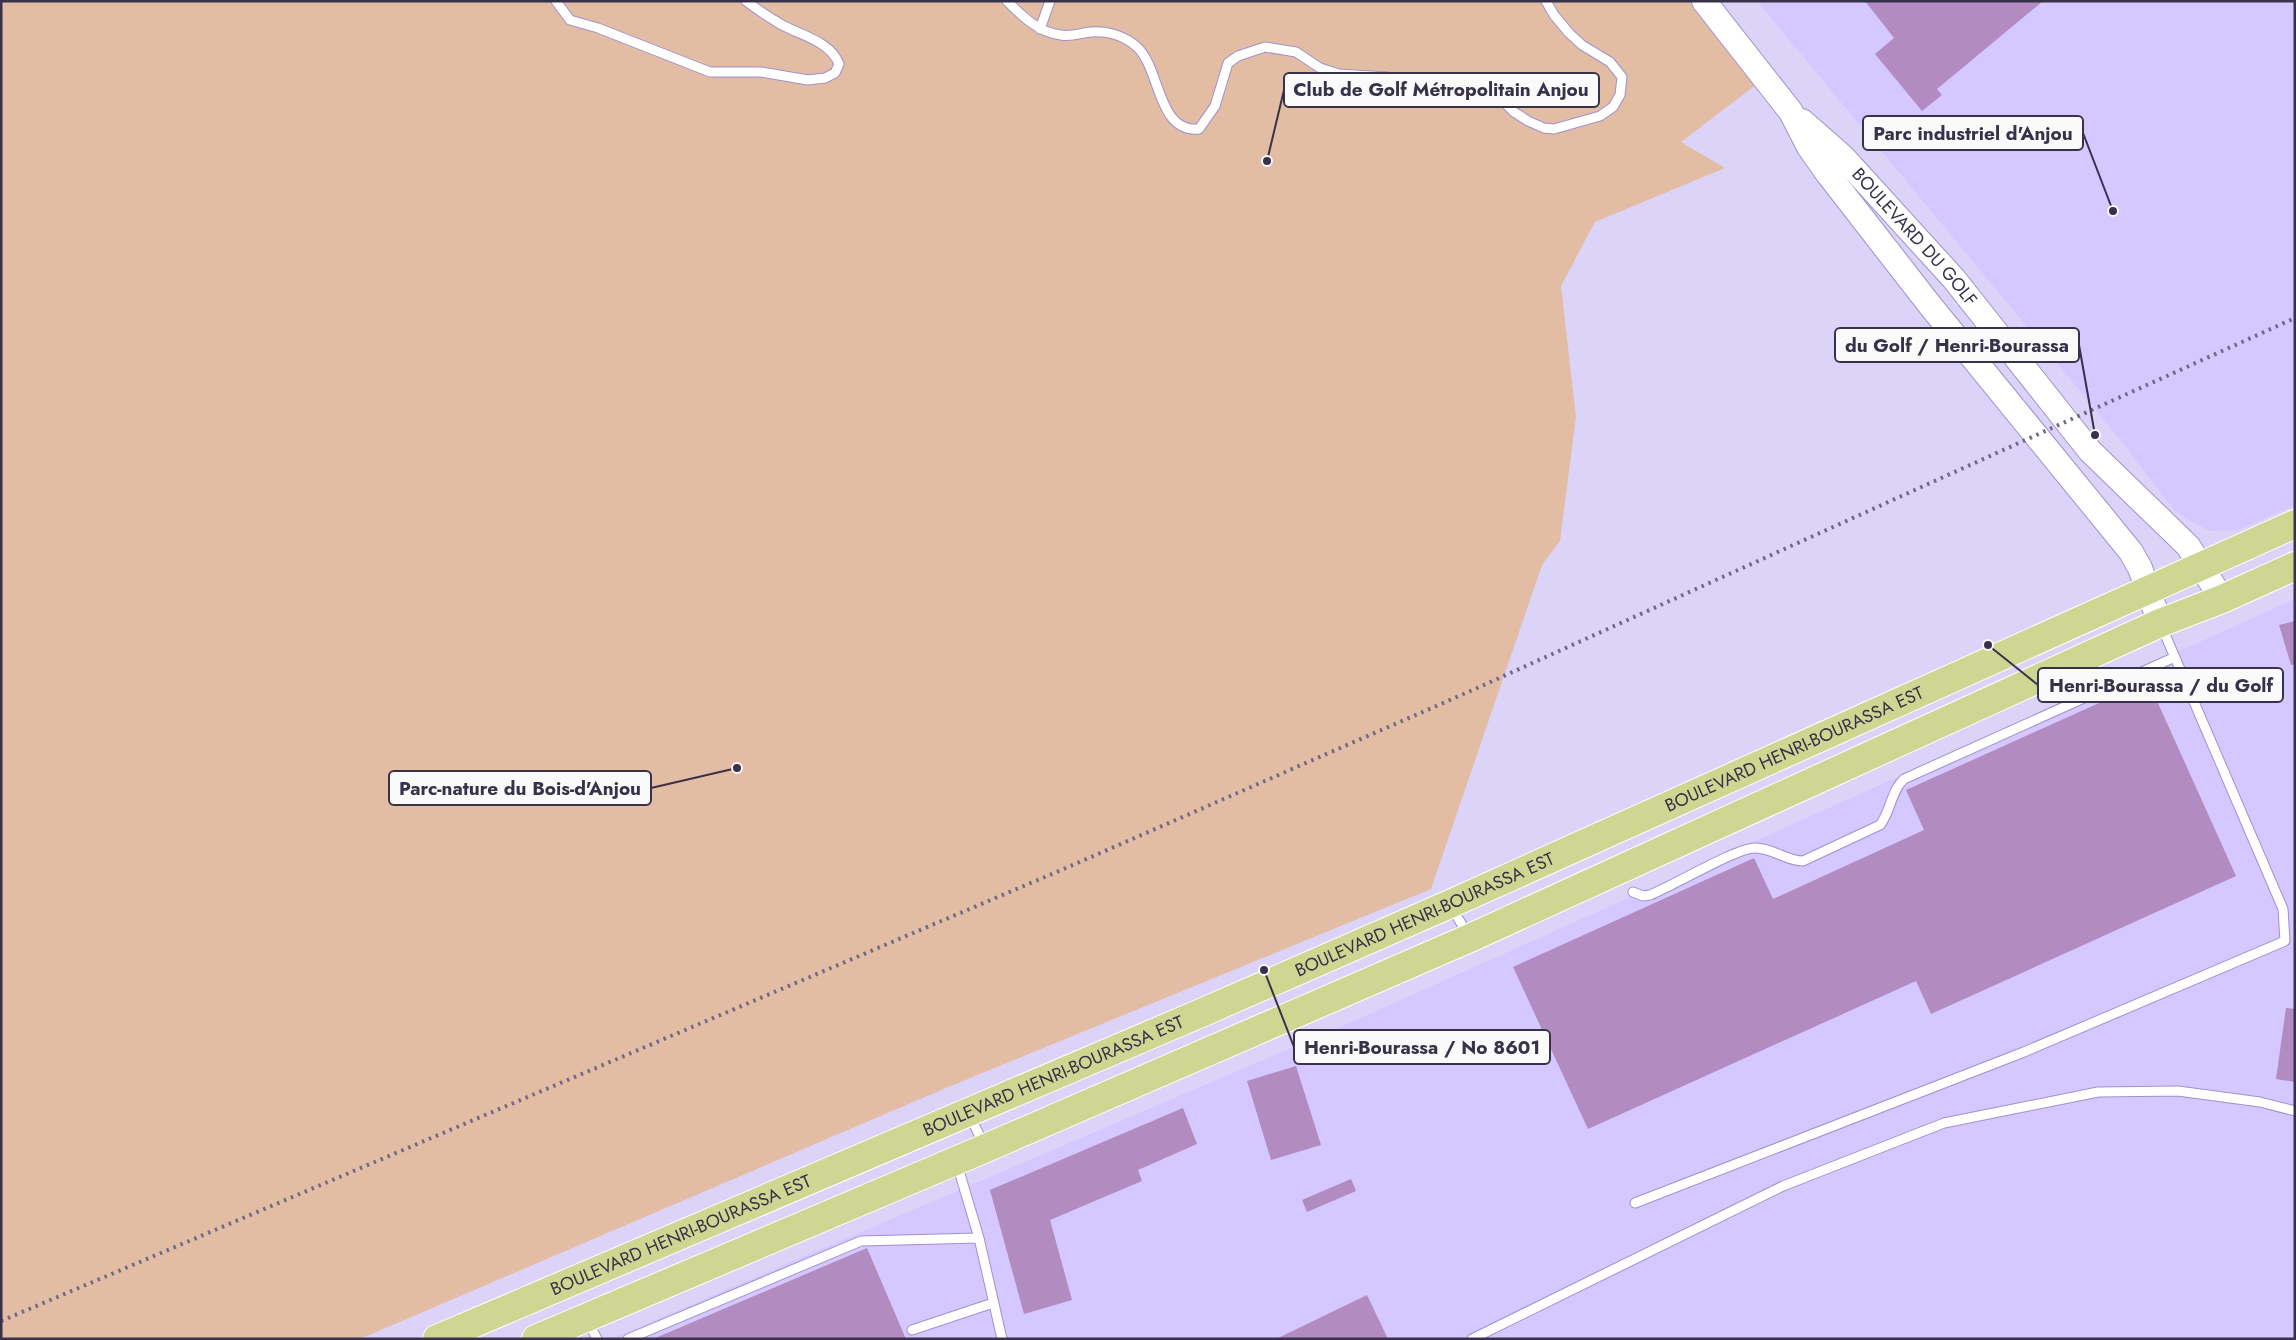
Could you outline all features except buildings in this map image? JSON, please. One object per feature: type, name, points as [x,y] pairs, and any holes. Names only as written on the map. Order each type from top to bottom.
[{"type":"main road","name":"BOULEVARD HENRI-BOURASSA EST","points":[[437,1339],[1208,1010],[1450,904],[2148,588],[2201,567],[2295,524]]},
{"type":"main road","points":[[536,1339],[592,1328],[956,1160],[1470,938],[2160,623],[2222,599],[2295,566]]},
{"type":"street","name":"BOULEVARD DU GOLF","points":[[1704,1],[1791,112],[1809,147],[1929,304],[2131,552],[2148,588],[2160,623]]},
{"type":"street","name":"BOULEVARD DU GOLF","points":[[1791,112],[1843,157],[1954,279],[2090,451],[2188,546],[2222,599]]},
{"type":"lane","points":[[556,1],[570,20],[598,28],[710,72],[761,72],[808,80],[825,78],[835,73],[839,64],[836,57],[827,48],[781,24],[746,1]]},
{"type":"lane","points":[[1007,1],[1021,15],[1040,29],[1060,35],[1091,32],[1118,35],[1127,39],[1139,49],[1147,62],[1164,106],[1173,119],[1183,128],[1190,130],[1199,129],[1215,106],[1228,63],[1238,56],[1265,47],[1296,52],[1320,68],[1339,74],[1387,77],[1433,86],[1447,85],[1472,88],[1501,99],[1514,112],[1544,128],[1554,129],[1600,116],[1613,107],[1620,95],[1622,77],[1610,62],[1582,45],[1569,33],[1554,15],[1546,1]]},
{"type":"lane","points":[[1040,29],[1050,1]]},
{"type":"lane","points":[[1636,1203],[2024,1052],[2285,941],[2283,909],[2160,623]]},
{"type":"lane","points":[[1633,892],[1643,896],[1650,895],[1747,849],[1765,849],[1792,861],[1803,861],[1880,825],[1886,818],[1898,784],[1904,779],[2175,657]]},
{"type":"lane","points":[[1450,904],[1470,938]]},
{"type":"lane","points":[[1472,1339],[1783,1186],[1944,1123],[2098,1092],[2178,1090],[2260,1102],[2295,1111]]},
{"type":"lane","points":[[968,1111],[986,1148]]},
{"type":"lane","points":[[956,1160],[979,1238],[1002,1339]]},
{"type":"lane","points":[[628,1339],[860,1241],[979,1238]]},
{"type":"lane","points":[[912,1330],[993,1303]]},
{"type":"shaded area","points":[[1,1],[1704,1],[1765,78],[1681,142],[1725,168],[1595,222],[1561,286],[1576,417],[1560,541],[1542,565],[1431,889],[953,1085],[360,1339],[1,1339]]},
{"type":"shaded area","points":[[1757,1],[2295,1],[2295,505],[2238,530],[2209,531],[2176,512],[2106,422]]},
{"type":"shaded area","points":[[2295,599],[2295,1339],[611,1339],[1345,1025]]},
{"type":"railway","points":[[1,1321],[1066,868],[1475,689],[2295,318]]},
{"type":"place","name":"Club de Golf Métropolitain Anjou","points":[[1267,161]]},
{"type":"place","name":"Parc industriel d'Anjou","points":[[2113,211]]},
{"type":"place","name":"du Golf / Henri-Bourassa","points":[[2095,435]]},
{"type":"place","name":"Henri-Bourassa / du Golf","points":[[1988,645]]},
{"type":"place","name":"Parc-nature du Bois-d'Anjou","points":[[737,768]]},
{"type":"place","name":"Henri-Bourassa / No 8601","points":[[1264,970]]}]
